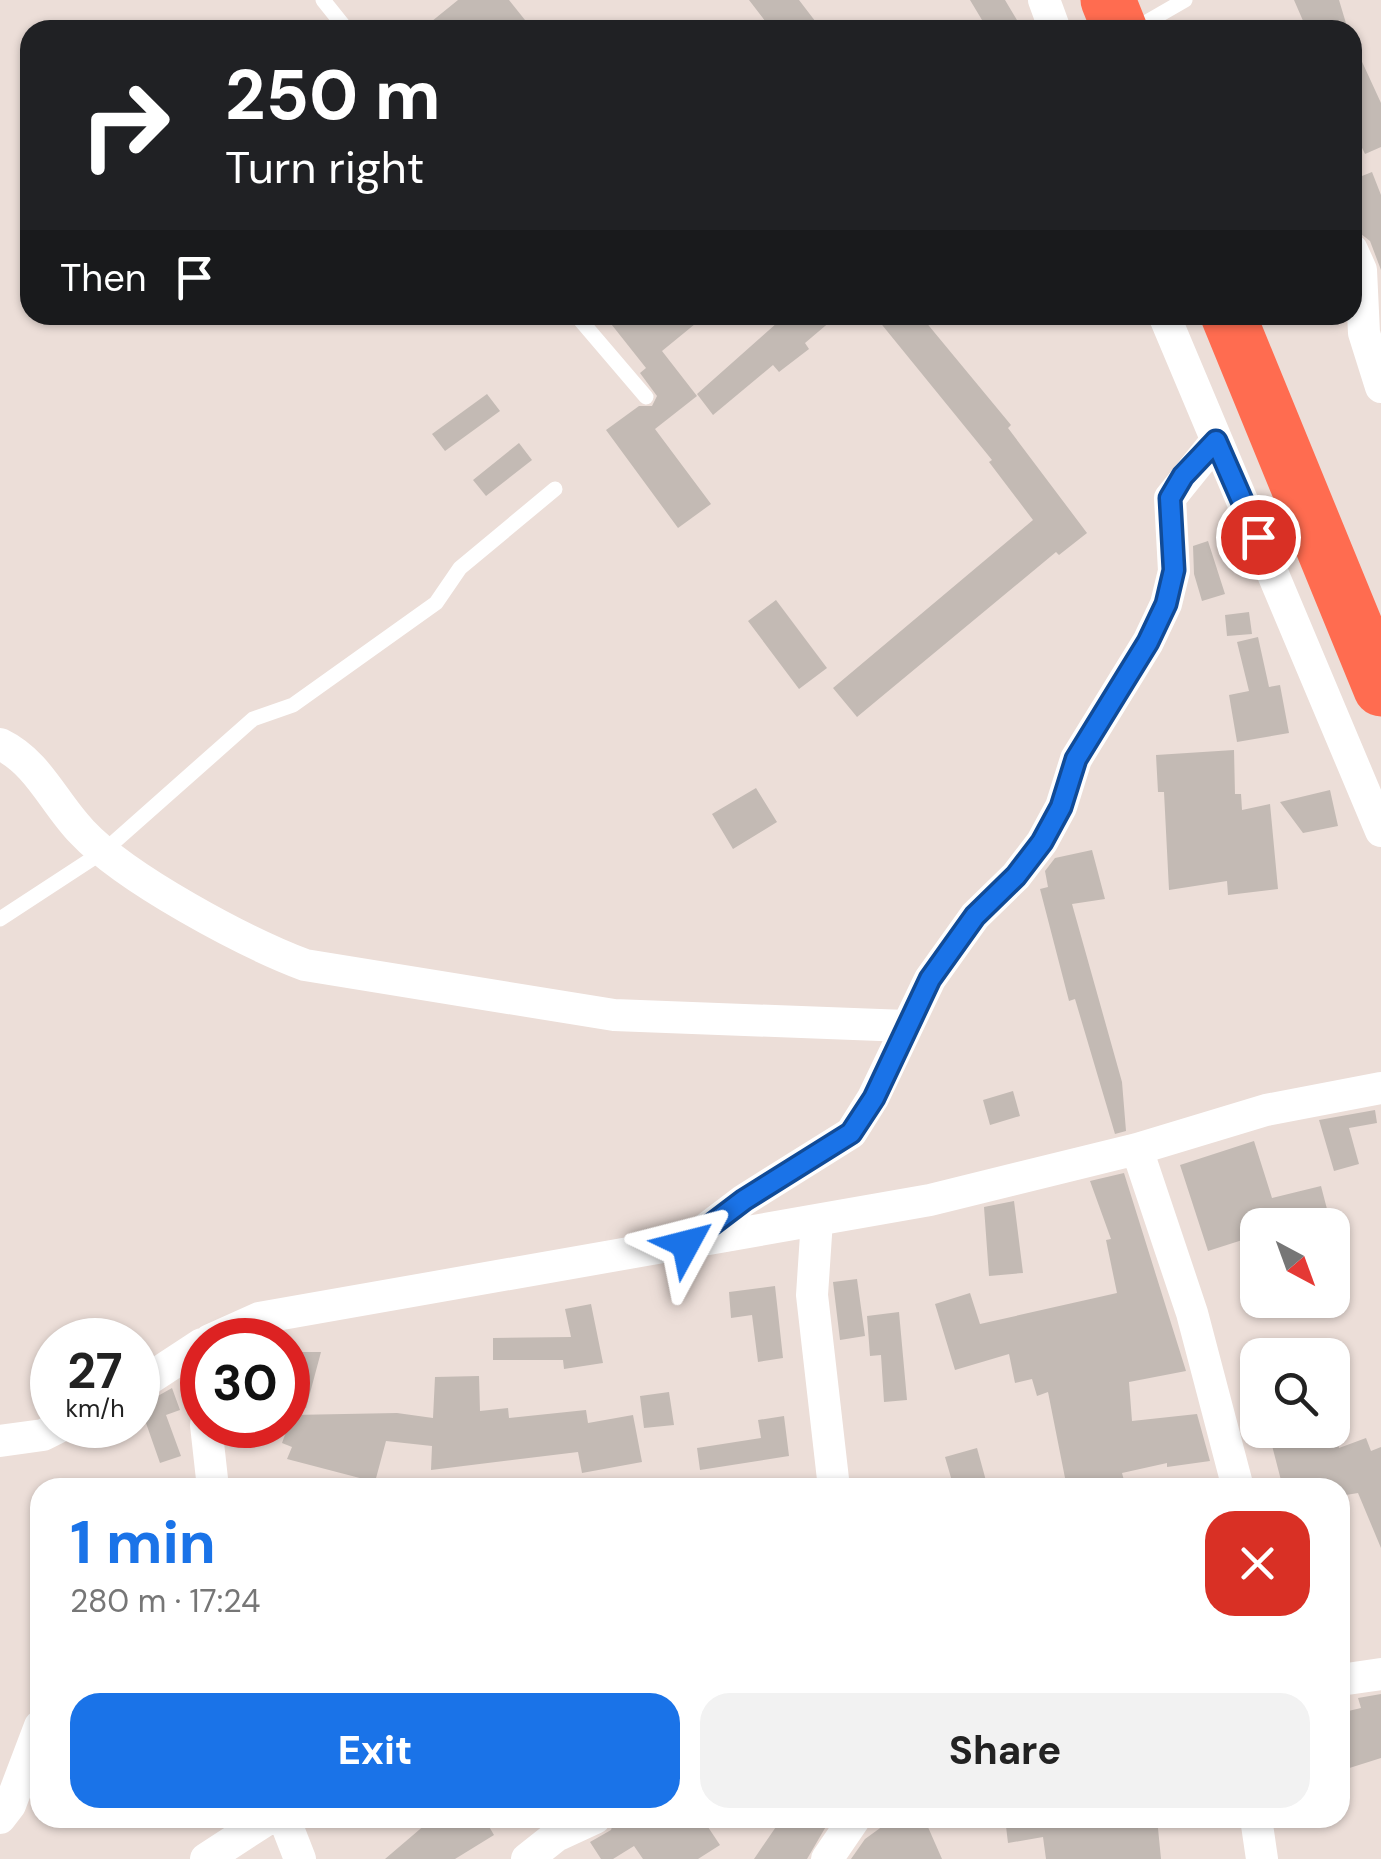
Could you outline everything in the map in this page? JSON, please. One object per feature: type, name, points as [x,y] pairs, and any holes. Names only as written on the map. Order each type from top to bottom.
[{"type":"highway","points":[[1232,325],[1381,689]]},
{"type":"street","points":[[1362,291],[1364,333],[1381,387]]},
{"type":"street","points":[[1168,325],[1381,832]]},
{"type":"street","points":[[686,1244],[744,1200],[851,1133],[874,1098],[906,1026],[947,953],[1016,876],[1061,807],[1076,759],[1148,642],[1166,604],[1174,570],[1170,498],[1183,476],[1216,441]]},
{"type":"street","points":[[0,744],[27,759],[81,832],[104,851],[194,910],[270,952],[305,965],[614,1014],[906,1026]]},
{"type":"street","points":[[260,1318],[930,1200],[1137,1149],[1266,1110],[1381,1088]]},
{"type":"street","points":[[1137,1149],[1192,1313],[1235,1478]]},
{"type":"street","points":[[817,1220],[812,1294],[833,1478]]},
{"type":"street","points":[[0,1440],[30,1437]]},
{"type":"street","points":[[209,1448],[212,1478]]},
{"type":"street","points":[[1350,1679],[1381,1674]]},
{"type":"street","points":[[0,1818],[10,1805],[30,1752]]},
{"type":"street","points":[[206,1859],[254,1828]]},
{"type":"street","points":[[288,1828],[300,1859]]},
{"type":"street","points":[[527,1859],[573,1828]]},
{"type":"street","points":[[828,1859],[848,1828]]},
{"type":"street","points":[[1257,1828],[1262,1859]]},
{"type":"lane","points":[[323,0],[339,20]]},
{"type":"lane","points":[[1150,20],[1185,0]]},
{"type":"lane","points":[[585,325],[646,397]]},
{"type":"lane","points":[[0,919],[104,851],[254,719],[293,705],[436,602],[460,568],[556,489]]},
{"type":"building","points":[[458,0],[509,0],[525,20],[433,20]]},
{"type":"building","points":[[749,0],[799,0],[814,20],[764,20]]},
{"type":"building","points":[[970,0],[1005,0],[1017,20],[982,20]]},
{"type":"building","points":[[1294,0],[1339,0],[1345,20],[1303,20]]},
{"type":"building","points":[[1362,62],[1381,103],[1381,147],[1365,154]]},
{"type":"building","points":[[1372,172],[1381,195],[1381,270],[1370,241],[1362,235],[1362,176]]},
{"type":"building","points":[[612,325],[694,325],[662,351],[697,396],[655,429],[711,504],[678,528],[606,430],[639,406],[652,406],[657,396],[640,373],[646,368]]},
{"type":"building","points":[[775,325],[826,325],[805,343],[809,349],[779,372],[773,365],[713,415],[697,394]]},
{"type":"building","points":[[882,325],[928,325],[1011,425],[1008,428],[1087,533],[1059,555],[1056,552],[857,717],[833,688],[1033,520],[989,462],[992,460]]},
{"type":"building","points":[[487,394],[500,411],[445,451],[432,434]]},
{"type":"building","points":[[519,443],[532,460],[486,496],[473,480]]},
{"type":"building","points":[[1208,541],[1225,594],[1202,601],[1194,574],[1193,546]]},
{"type":"building","points":[[776,600],[827,668],[799,689],[748,621]]},
{"type":"building","points":[[1249,612],[1252,634],[1227,636],[1225,615]]},
{"type":"building","points":[[1258,637],[1269,687],[1280,685],[1289,733],[1237,742],[1229,695],[1249,691],[1237,642]]},
{"type":"building","points":[[1234,750],[1235,794],[1241,794],[1242,810],[1270,804],[1278,889],[1228,895],[1227,881],[1169,890],[1164,792],[1158,792],[1156,755]]},
{"type":"building","points":[[756,788],[777,822],[733,849],[712,814]]},
{"type":"building","points":[[1330,790],[1338,826],[1303,833],[1280,802]]},
{"type":"building","points":[[1092,850],[1105,899],[1072,904],[1122,1082],[1126,1131],[1115,1134],[1075,999],[1069,1001],[1040,889],[1048,887],[1045,871],[1055,858]]},
{"type":"building","points":[[1013,1091],[1020,1116],[990,1125],[983,1100]]},
{"type":"building","points":[[1375,1110],[1377,1123],[1349,1128],[1359,1164],[1334,1171],[1319,1120]]},
{"type":"building","points":[[1254,1141],[1272,1198],[1321,1186],[1327,1208],[1240,1208],[1240,1241],[1208,1251],[1180,1165]]},
{"type":"building","points":[[1124,1173],[1186,1371],[1129,1382],[1132,1421],[1197,1414],[1210,1461],[1167,1467],[1167,1463],[1122,1473],[1123,1478],[1065,1478],[1048,1392],[1037,1396],[1032,1379],[1015,1383],[1009,1354],[955,1370],[935,1304],[970,1293],[980,1324],[1117,1293],[1106,1240],[1111,1239],[1090,1181]]},
{"type":"building","points":[[1014,1201],[1023,1273],[989,1276],[984,1207]]},
{"type":"building","points":[[857,1279],[865,1336],[840,1340],[833,1282]]},
{"type":"building","points":[[775,1286],[783,1358],[758,1362],[752,1315],[731,1318],[729,1292]]},
{"type":"building","points":[[591,1304],[603,1363],[564,1369],[563,1360],[493,1360],[493,1338],[571,1337],[565,1309]]},
{"type":"building","points":[[899,1312],[907,1400],[884,1402],[881,1355],[870,1356],[867,1316]]},
{"type":"building","points":[[310,1352],[321,1352],[310,1393]]},
{"type":"building","points":[[479,1376],[480,1411],[508,1408],[509,1418],[586,1410],[588,1423],[633,1415],[642,1462],[582,1473],[578,1452],[431,1470],[432,1446],[386,1441],[376,1478],[360,1478],[287,1459],[292,1448],[310,1448],[310,1415],[397,1413],[433,1418],[435,1377]]},
{"type":"building","points":[[172,1388],[180,1410],[166,1415],[181,1456],[160,1463],[155,1448],[160,1448],[160,1395]]},
{"type":"building","points":[[669,1392],[674,1425],[644,1428],[640,1396]]},
{"type":"building","points":[[784,1416],[789,1456],[700,1470],[697,1448],[761,1438],[758,1420]]},
{"type":"building","points":[[1366,1438],[1371,1451],[1381,1447],[1381,1548],[1358,1493],[1350,1494],[1350,1478],[1280,1478],[1273,1448],[1350,1448],[1350,1444]]},
{"type":"building","points":[[977,1448],[985,1478],[951,1478],[945,1457]]},
{"type":"building","points":[[1381,1694],[1381,1758],[1350,1768],[1350,1711],[1361,1708],[1358,1698]]},
{"type":"building","points":[[421,1828],[490,1828],[494,1835],[455,1859],[385,1859]]},
{"type":"building","points":[[709,1828],[720,1845],[698,1859],[643,1859],[634,1846],[613,1859],[601,1859],[590,1842],[611,1830]]},
{"type":"building","points":[[775,1828],[825,1828],[807,1859],[754,1859]]},
{"type":"building","points":[[880,1828],[928,1828],[942,1859],[851,1859],[865,1839]]},
{"type":"building","points":[[1006,1828],[1158,1828],[1161,1859],[1046,1859],[1043,1837],[1008,1843]]},
{"type":"route","points":[[686,1244],[744,1200],[851,1133],[874,1098],[930,979],[975,916],[1016,876],[1042,842],[1061,807],[1076,759],[1148,642],[1166,604],[1174,570],[1170,498],[1183,476],[1216,441],[1258,537]]}]
